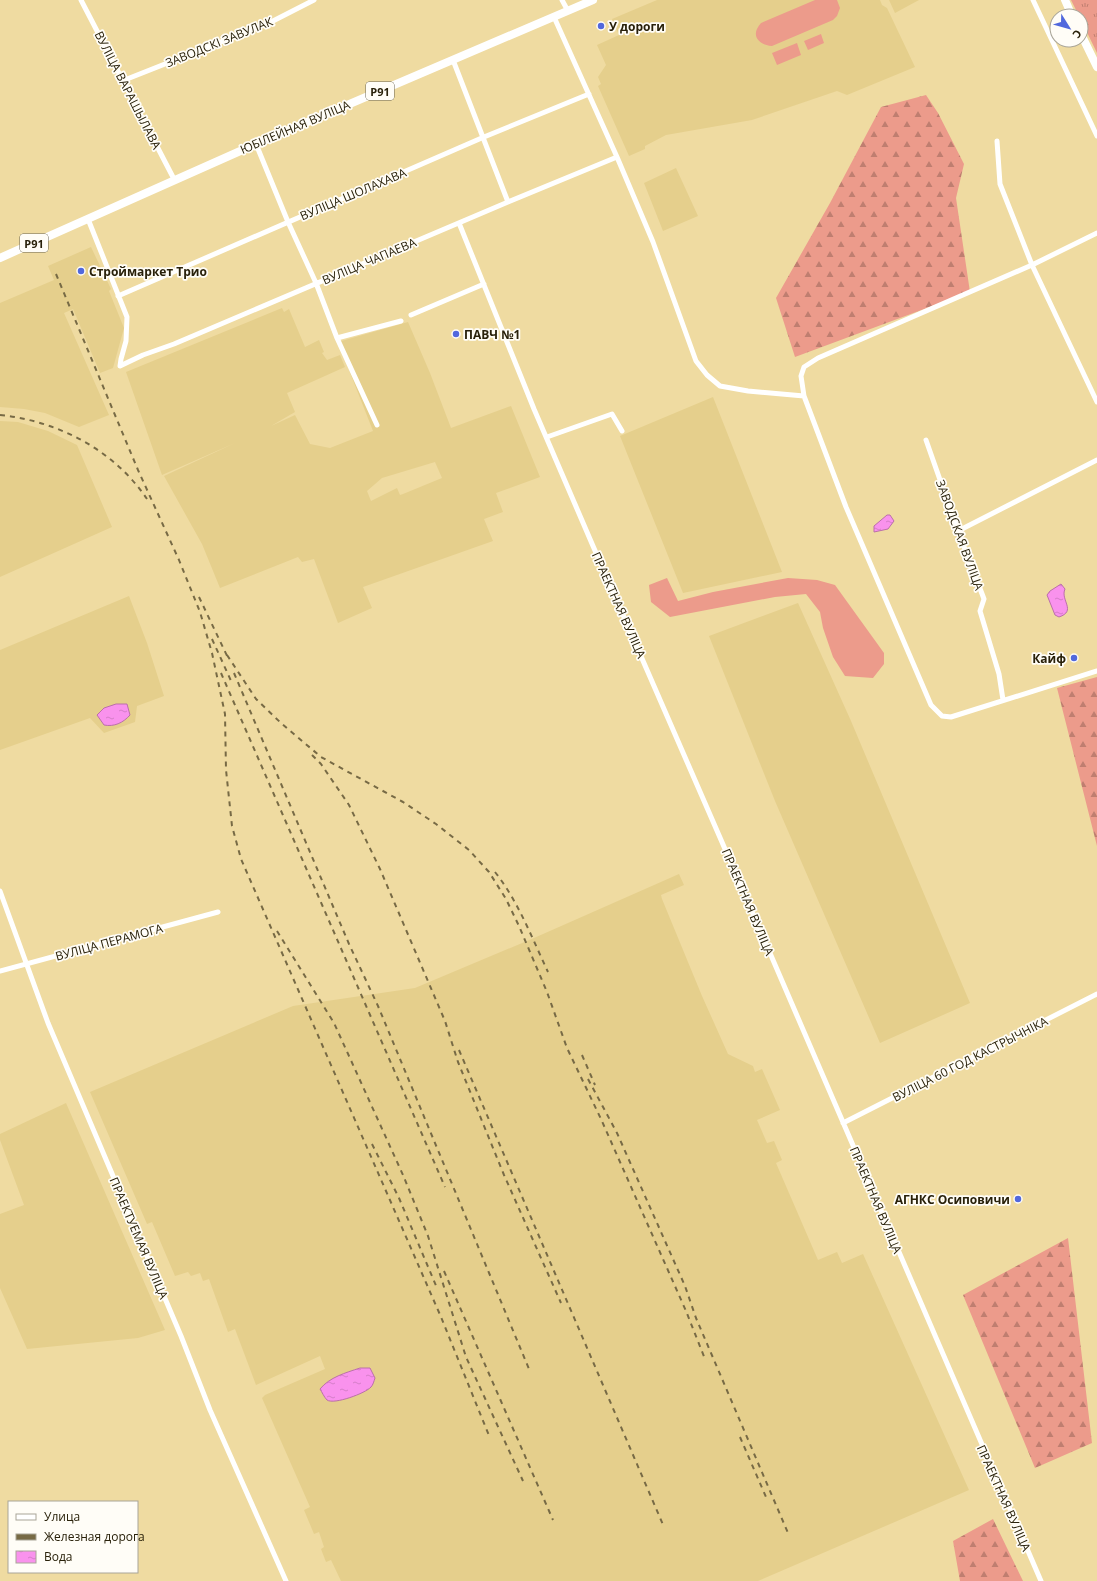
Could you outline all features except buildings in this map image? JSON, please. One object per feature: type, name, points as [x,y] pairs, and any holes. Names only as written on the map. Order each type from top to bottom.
[{"type":"main road","name":"ЮБІЛЕЙНАЯ ВУЛІЦА","points":[[0,258],[256,144],[593,0]]},
{"type":"main road","points":[[1088,48],[1097,67]]},
{"type":"street","name":"ВУЛІЦА ВАРАШЫЛАВА","points":[[81,0],[175,180]]},
{"type":"street","name":"ЗАВОДСКІ ЗАВУЛАК","points":[[122,81],[271,22],[314,0]]},
{"type":"street","points":[[562,0],[568,11]]},
{"type":"street","points":[[1033,0],[1097,136]]},
{"type":"street","points":[[554,17],[617,157],[653,242],[696,360],[707,375],[720,386],[748,391],[804,396]]},
{"type":"street","points":[[453,60],[508,202]]},
{"type":"street","name":"ВУЛІЦА ШОЛАХАВА","points":[[118,296],[484,137],[589,94]]},
{"type":"street","points":[[997,141],[1000,184],[1032,265],[1097,402]]},
{"type":"street","points":[[256,144],[288,222],[316,283],[337,338],[377,425]]},
{"type":"street","name":"ВУЛІЦА ЧАПАЕВА","points":[[118,296],[127,317],[126,341],[120,366],[143,355],[174,344],[617,157]]},
{"type":"street","points":[[88,219],[118,296]]},
{"type":"street","name":"ПРАЕКТНАЯ ВУЛІЦА","points":[[459,223],[593,546],[1040,1581]]},
{"type":"street","points":[[1097,233],[1032,265],[818,358],[804,367],[801,376],[804,396],[846,507],[931,705],[942,716],[951,717],[1097,671]]},
{"type":"street","points":[[411,315],[484,284]]},
{"type":"street","points":[[337,338],[400,321]]},
{"type":"street","points":[[547,437],[612,414],[622,431]]},
{"type":"street","name":"ЗАВОДСКАЯ ВУЛІЦА","points":[[926,440],[984,599],[980,610],[999,674],[1003,700]]},
{"type":"street","points":[[958,531],[1097,460]]},
{"type":"street","name":"ПРАЕКТУЕМАЯ ВУЛІЦА","points":[[0,892],[48,1023],[181,1336],[210,1410],[286,1581]]},
{"type":"street","name":"ВУЛІЦА ПЕРАМОГА","points":[[0,971],[218,912]]},
{"type":"street","name":"ВУЛІЦА 60 ГОД КАСТРЫЧНІКА","points":[[843,1123],[1097,994]]},
{"type":"shaded area","points":[[657,0],[880,0],[882,5],[887,8],[915,67],[847,95],[837,91],[752,120],[666,135],[645,146],[645,149],[629,156],[598,86],[601,84],[598,77],[606,65],[597,45],[619,35],[612,19]]},
{"type":"shaded area","points":[[889,0],[919,0],[895,13]]},
{"type":"shaded area","points":[[676,168],[698,216],[663,231],[644,183]]},
{"type":"shaded area","points":[[91,247],[111,289],[109,291],[124,328],[113,368],[100,373],[73,309],[64,313],[109,415],[79,427],[45,413],[0,407],[0,303],[54,280],[48,266]]},
{"type":"shaded area","points":[[282,308],[284,312],[289,309],[305,347],[319,340],[324,352],[322,353],[327,360],[340,355],[345,367],[287,393],[295,412],[271,426],[295,415],[310,444],[330,448],[373,431],[338,342],[408,322],[430,373],[451,428],[511,406],[540,477],[496,493],[503,512],[484,519],[493,541],[363,587],[372,608],[338,623],[314,559],[302,562],[298,557],[220,588],[202,544],[164,476],[235,443],[162,475],[126,372]],"holes":[[[435,462],[442,478],[400,495],[397,488],[371,501],[367,491],[382,478]]]},
{"type":"shaded area","points":[[713,397],[782,572],[683,593],[620,436]]},
{"type":"shaded area","points":[[0,421],[18,422],[48,431],[77,445],[112,527],[0,577]]},
{"type":"shaded area","points":[[129,596],[147,643],[164,696],[137,706],[135,722],[104,733],[90,718],[0,750],[0,650]]},
{"type":"shaded area","points":[[798,603],[851,721],[970,1003],[880,1043],[775,801],[709,636]]},
{"type":"shaded area","points":[[679,874],[684,885],[661,895],[662,899],[728,1054],[753,1066],[755,1072],[762,1069],[780,1110],[757,1120],[767,1143],[774,1141],[782,1160],[776,1163],[818,1260],[837,1252],[842,1263],[863,1254],[969,1490],[758,1581],[341,1581],[331,1560],[326,1562],[321,1549],[324,1547],[319,1532],[314,1534],[304,1510],[310,1507],[262,1398],[265,1395],[325,1369],[320,1356],[256,1385],[235,1329],[228,1332],[209,1279],[203,1281],[200,1273],[191,1276],[188,1272],[175,1276],[152,1222],[147,1224],[90,1092],[293,1006],[415,988],[534,938]]},
{"type":"shaded area","points":[[66,1103],[165,1330],[138,1338],[27,1349],[0,1288],[0,1214],[24,1205],[0,1140],[0,1134]]},
{"type":"green space","points":[[815,0],[837,0],[840,8],[837,16],[833,20],[772,46],[763,44],[757,39],[756,32],[761,23]]},
{"type":"green space","points":[[1071,0],[1097,0],[1097,53],[1089,36],[1089,8],[1075,8]]},
{"type":"green space","points":[[821,34],[824,43],[808,50],[804,41]]},
{"type":"green space","points":[[797,43],[801,55],[777,65],[772,53]]},
{"type":"green space","points":[[926,95],[938,113],[964,164],[956,198],[970,292],[795,357],[776,298],[830,203],[881,107]]},
{"type":"green space","points":[[667,578],[678,601],[713,592],[788,578],[817,580],[835,585],[884,653],[884,664],[873,678],[845,676],[833,657],[823,628],[820,612],[806,594],[775,597],[670,617],[651,602],[649,585]]},
{"type":"green space","points":[[1097,677],[1097,846],[1057,688]]},
{"type":"green space","points":[[1068,1238],[1092,1443],[1035,1468],[963,1295]]},
{"type":"green space","points":[[993,1519],[1023,1581],[960,1581],[953,1541]]},
{"type":"water","points":[[887,515],[890,515],[894,521],[888,529],[874,532],[874,526]]},
{"type":"water","points":[[1061,584],[1065,589],[1064,597],[1067,605],[1067,612],[1059,617],[1055,615],[1047,595],[1050,591]]},
{"type":"water","points":[[116,704],[127,704],[130,715],[118,724],[104,725],[97,715],[104,708]]},
{"type":"water","points":[[360,1368],[370,1368],[375,1378],[371,1387],[350,1398],[336,1401],[327,1400],[320,1389],[328,1381]]},
{"type":"railway","points":[[56,274],[138,470],[179,560],[200,612],[212,653],[225,714],[226,770],[232,826],[241,859],[441,1317],[490,1438]]},
{"type":"railway","points":[[0,415],[22,418],[43,424],[63,431],[83,441],[101,452],[118,466],[134,482],[147,499]]},
{"type":"railway","points":[[199,597],[229,660]]},
{"type":"railway","points":[[212,639],[232,683]]},
{"type":"railway","points":[[227,655],[256,699],[281,723],[321,757],[403,802],[436,824],[469,850],[489,872],[506,899],[519,926],[547,992],[567,1048],[601,1119],[686,1311],[705,1359]]},
{"type":"railway","points":[[221,673],[445,1187]]},
{"type":"railway","points":[[234,673],[349,944],[378,1006],[529,1369]]},
{"type":"railway","points":[[312,755],[321,764],[349,805],[380,869],[445,1021],[458,1062],[504,1175],[561,1303]]},
{"type":"railway","points":[[495,872],[518,907],[548,972]]},
{"type":"railway","points":[[277,931],[334,1023],[403,1175],[428,1236],[466,1357],[523,1481]]},
{"type":"railway","points":[[459,1050],[664,1527]]},
{"type":"railway","points":[[582,1055],[595,1085]]},
{"type":"railway","points":[[588,1079],[617,1133],[685,1286],[696,1318],[788,1533]]},
{"type":"railway","points":[[372,1144],[399,1198],[437,1288]]},
{"type":"railway","points":[[444,1271],[553,1520]]},
{"type":"railway","points":[[740,1437],[766,1497]]},
{"type":"place","name":"У дороги","points":[[601,26]]},
{"type":"place","name":"Строймаркет Трио","points":[[81,271]]},
{"type":"place","name":"ПАВЧ №1","points":[[456,334]]},
{"type":"place","name":"Кайф","points":[[1074,658]]},
{"type":"place","name":"АГНКС Осиповичи","points":[[1018,1199]]}]
